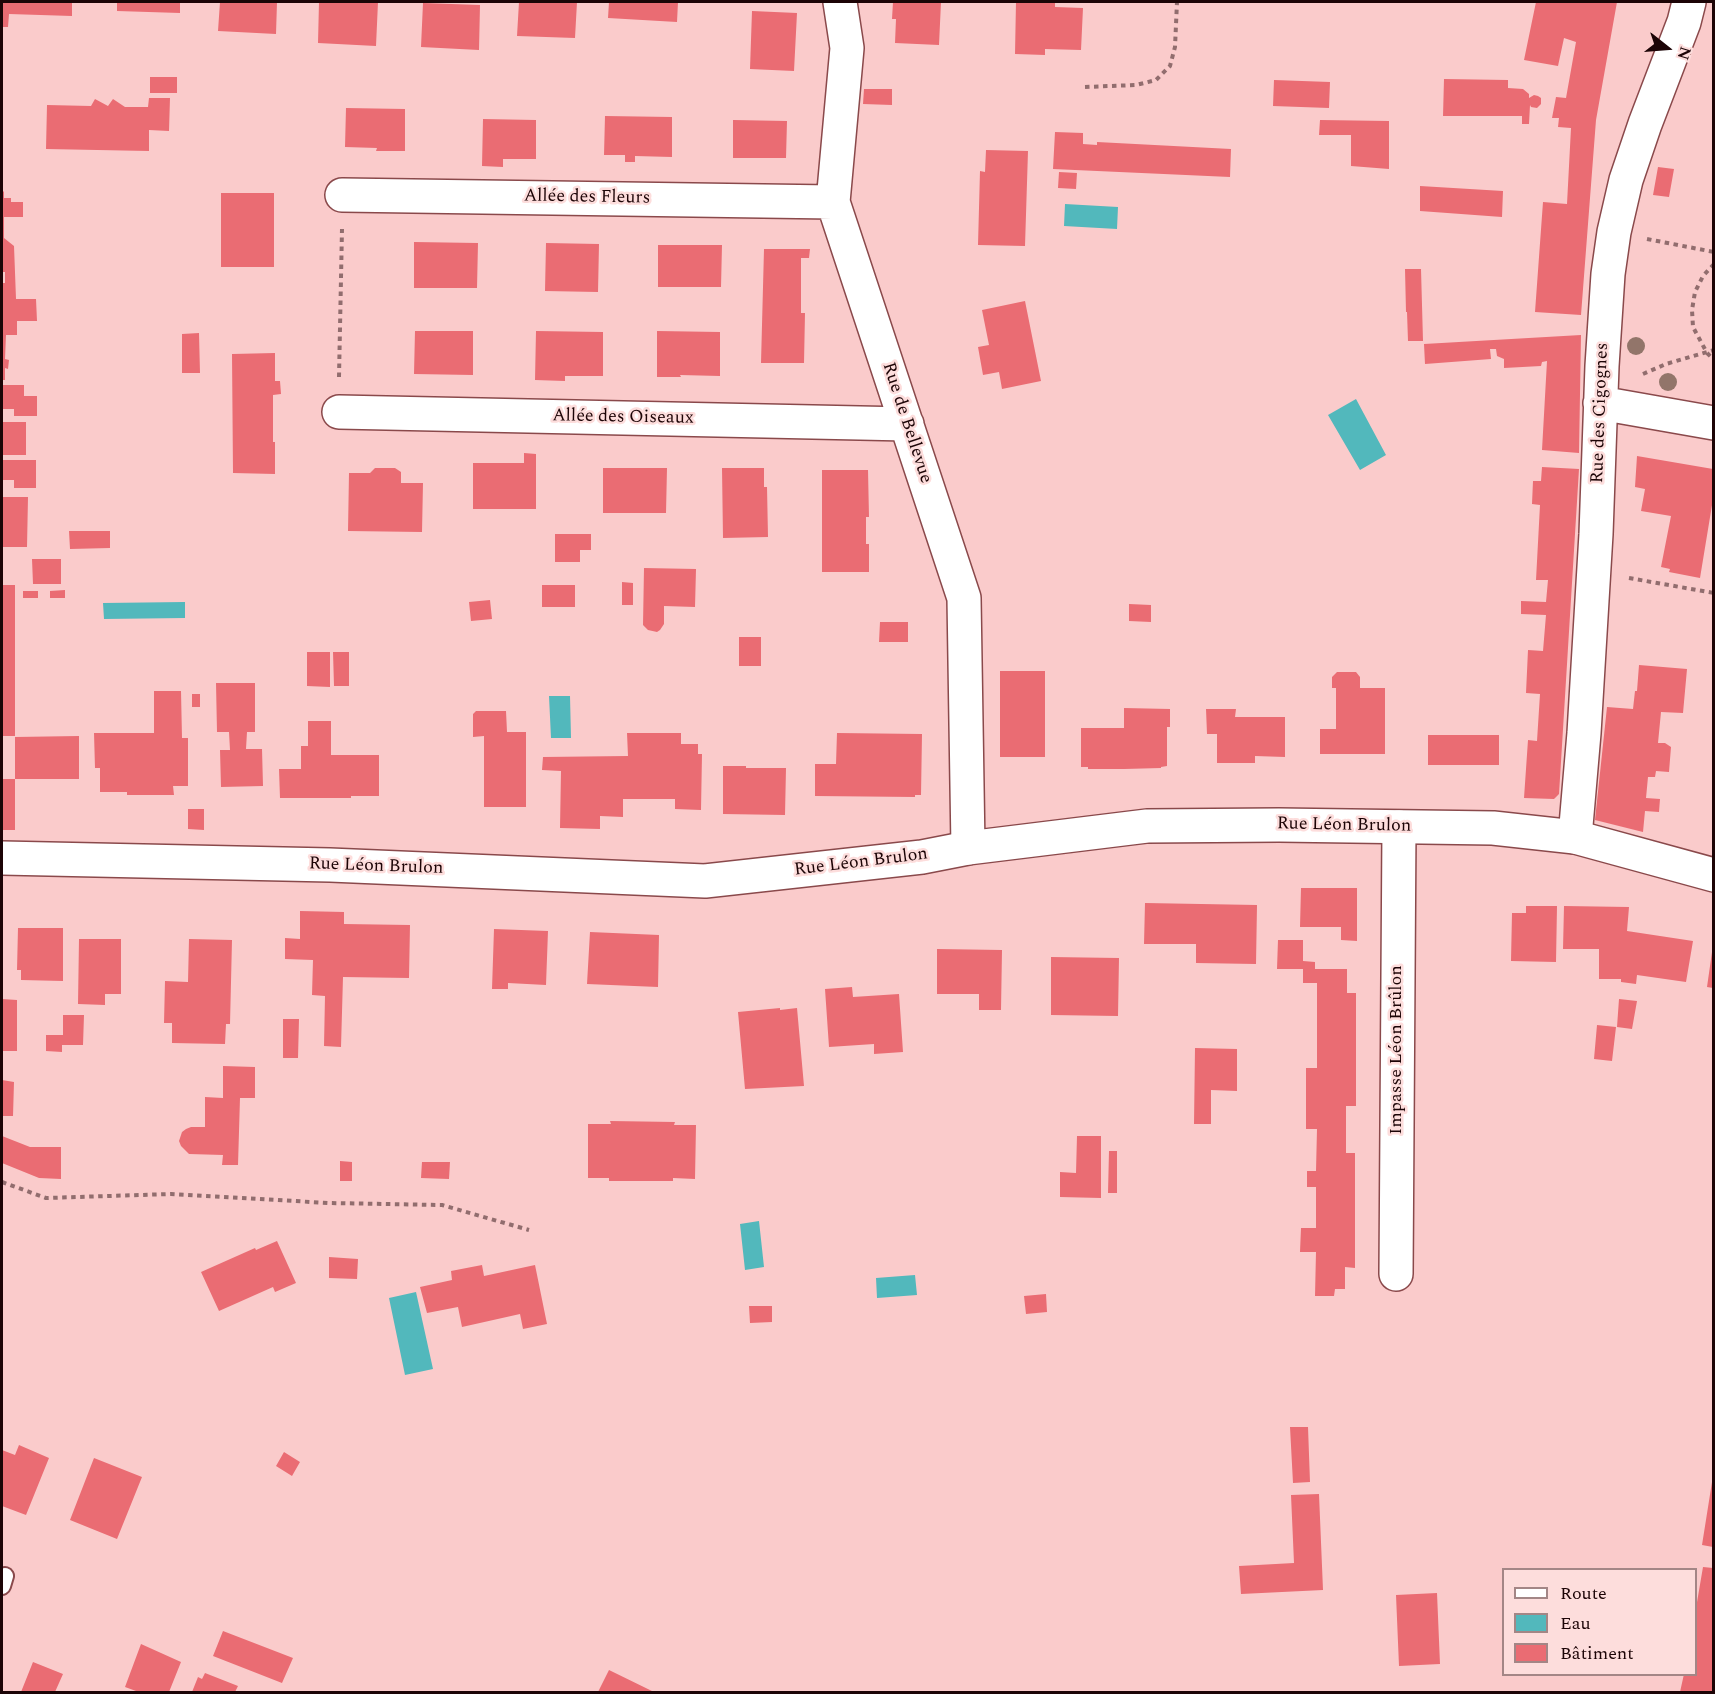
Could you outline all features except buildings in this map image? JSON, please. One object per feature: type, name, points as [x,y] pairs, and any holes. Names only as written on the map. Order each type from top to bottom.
[{"type":"street","name":"Rue de Bellevue","points":[[840,2],[847,48],[833,201],[964,598],[968,848]]},
{"type":"street","name":"Rue des Cigognes","points":[[1575,837],[1594,572],[1600,403],[1608,274],[1614,232],[1632,160],[1684,22],[1689,2]]},
{"type":"street","name":"Allée des Fleurs","points":[[342,195],[833,201]]},
{"type":"street","points":[[1600,403],[1713,423]]},
{"type":"street","name":"Allée des Oiseaux","points":[[339,412],[907,424]]},
{"type":"street","name":"Rue Léon Brulon","points":[[2,858],[330,864],[705,881],[922,857],[968,848],[1147,826],[1279,825],[1493,828],[1575,837],[1713,875]]},
{"type":"street","name":"Impasse Léon Brûlon","points":[[1396,1274],[1399,827]]},
{"type":"path","points":[[1085,87],[1136,85],[1156,80],[1170,66],[1175,46],[1177,2]]},
{"type":"path","points":[[339,412],[342,195]]},
{"type":"path","points":[[1614,232],[1713,252]]},
{"type":"path","points":[[1713,264],[1703,276],[1695,292],[1692,310],[1693,327],[1713,360]]},
{"type":"path","points":[[1600,403],[1648,372],[1713,350]]},
{"type":"path","points":[[1594,572],[1713,593]]},
{"type":"path","points":[[2,1182],[46,1198],[171,1194],[329,1203],[442,1205],[529,1230]]},
{"type":"water","points":[[1065,204],[1118,207],[1117,229],[1064,226]]},
{"type":"water","points":[[1356,399],[1386,455],[1360,470],[1328,415]]},
{"type":"water","points":[[185,602],[185,618],[104,619],[103,603]]},
{"type":"water","points":[[549,696],[570,696],[571,738],[551,738]]},
{"type":"water","points":[[759,1221],[764,1267],[745,1270],[740,1224]]},
{"type":"water","points":[[915,1275],[917,1295],[877,1298],[876,1278]]},
{"type":"water","points":[[416,1292],[433,1369],[405,1375],[389,1298]]}]
